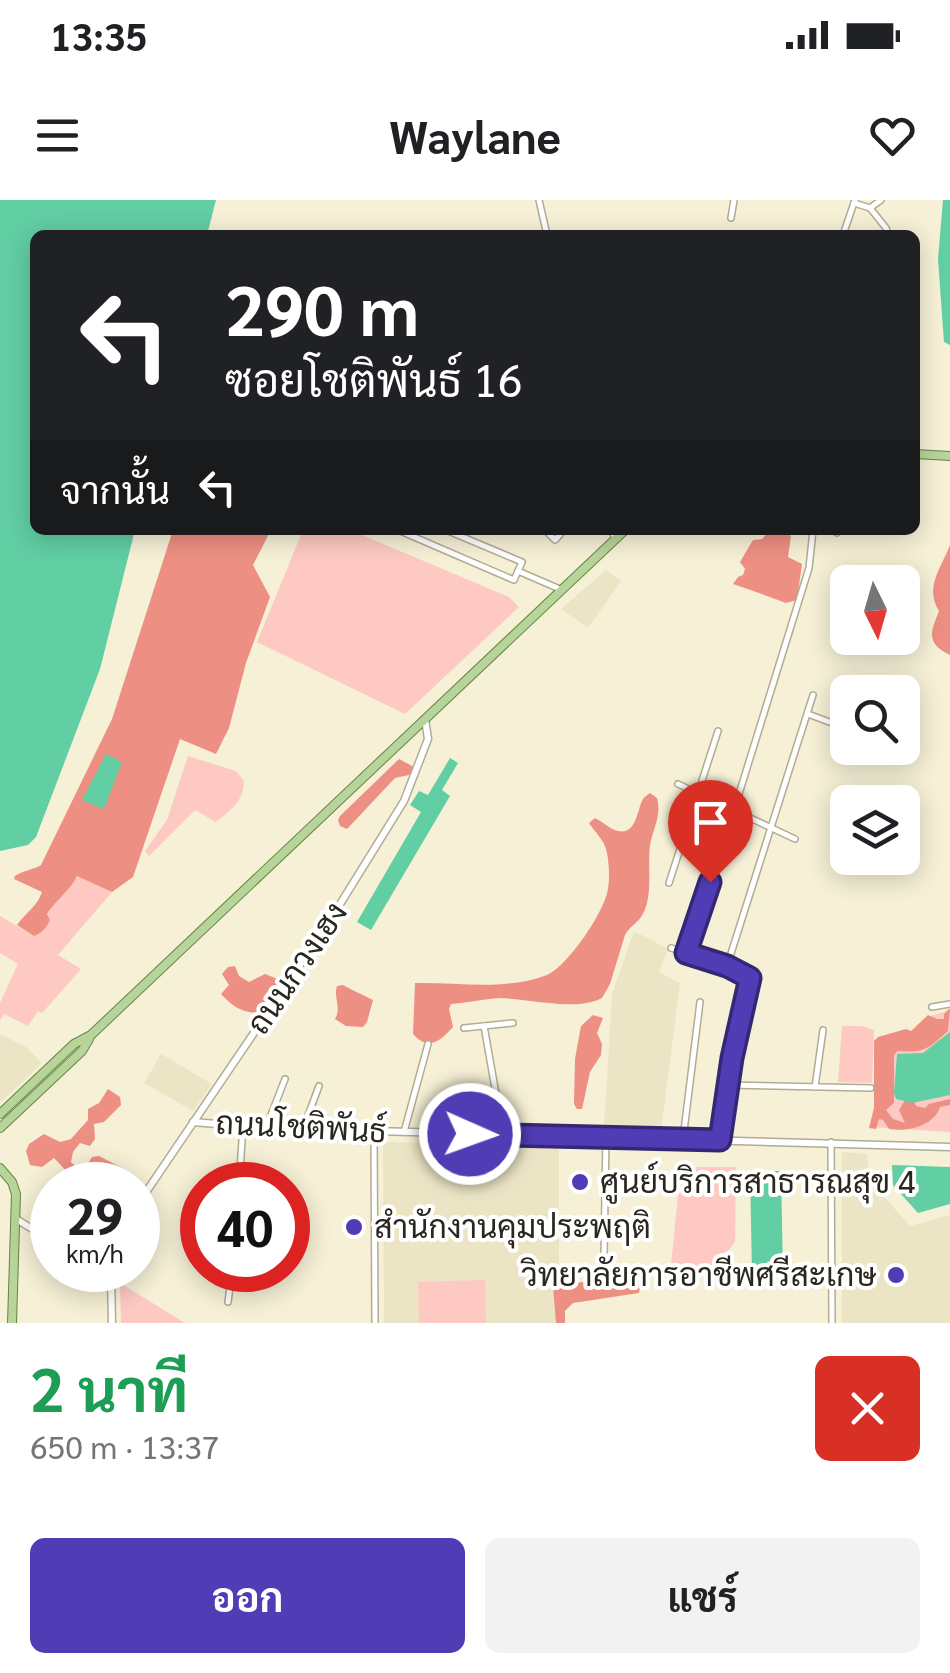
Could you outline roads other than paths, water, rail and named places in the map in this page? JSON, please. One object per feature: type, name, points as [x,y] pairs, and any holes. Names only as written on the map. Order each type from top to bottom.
[{"type":"main road","points":[[920,454],[950,456]]},
{"type":"main road","points":[[0,1114],[74,1044],[91,1035],[562,590],[613,535]]},
{"type":"main road","points":[[0,1128],[82,1051],[91,1035]]},
{"type":"main road","points":[[0,1168],[16,1194],[12,1323]]},
{"type":"street","points":[[539,200],[546,230]]},
{"type":"street","points":[[724,200],[734,201],[731,218]]},
{"type":"street","points":[[870,208],[881,200]]},
{"type":"street","points":[[846,230],[855,202],[870,208],[887,230]]},
{"type":"street","points":[[410,535],[514,580],[522,562],[458,535]]},
{"type":"street","points":[[686,953],[810,568],[813,535]]},
{"type":"street","points":[[518,571],[562,590]]},
{"type":"street","points":[[727,966],[813,695]]},
{"type":"street","points":[[808,714],[830,722]]},
{"type":"street","name":"ถนนกวงเฮง","points":[[160,1171],[329,922],[404,801],[428,738],[425,718]]},
{"type":"street","points":[[670,883],[718,731]]},
{"type":"street","points":[[678,784],[795,839]]},
{"type":"street","points":[[670,948],[727,966],[750,978],[720,1140]]},
{"type":"street","points":[[682,1139],[700,1002]]},
{"type":"street","points":[[932,1007],[950,1004]]},
{"type":"street","points":[[464,1028],[513,1023]]},
{"type":"street","points":[[484,1026],[504,1134]]},
{"type":"street","points":[[815,1087],[823,1030]]},
{"type":"street","points":[[404,1132],[428,1044]]},
{"type":"street","points":[[266,1128],[284,1079]]},
{"type":"street","points":[[728,1085],[871,1088]]},
{"type":"street","points":[[303,1129],[319,1086]]},
{"type":"street","name":"ถนนโชติพันธ์","points":[[192,1122],[266,1128],[950,1147]]},
{"type":"street","points":[[241,1162],[243,1126]]},
{"type":"street","points":[[374,1131],[375,1323]]},
{"type":"street","points":[[604,1256],[606,1137]]},
{"type":"street","points":[[831,1142],[832,1323]]},
{"type":"street","points":[[16,1219],[30,1228]]},
{"type":"street","points":[[112,1292],[112,1323]]},
{"type":"street","points":[[228,1302],[229,1292]]},
{"type":"place","name":"ศูนย์บริการสาธารณสุข 4","points":[[580,1182]]},
{"type":"place","name":"สำนักงานคุมประพฤติ","points":[[354,1227]]},
{"type":"place","name":"วิทยาลัยการอาชีพศรีสะเกษ","points":[[896,1275]]}]
